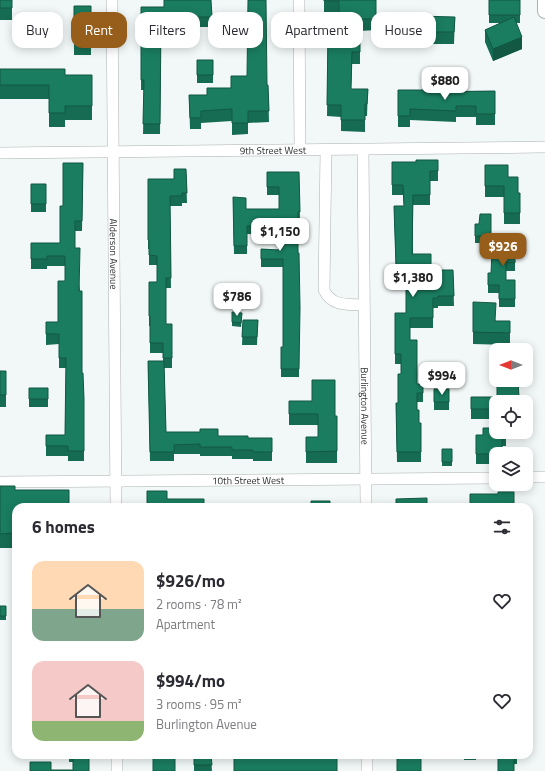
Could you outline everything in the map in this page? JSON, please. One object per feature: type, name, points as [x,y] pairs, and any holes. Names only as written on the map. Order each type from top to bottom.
[{"type":"street","name":"Alderson Avenue","points":[[112,0],[116,503]]},
{"type":"street","points":[[299,0],[300,150]]},
{"type":"street","points":[[545,0],[545,11]]},
{"type":"street","name":"9th Street West","points":[[0,153],[363,150],[545,146]]},
{"type":"street","points":[[326,150],[324,290],[328,298],[336,303],[364,305]]},
{"type":"street","name":"Burlington Avenue","points":[[363,150],[366,503]]},
{"type":"street","points":[[533,477],[545,477]]},
{"type":"street","name":"10th Street West","points":[[0,482],[489,478]]},
{"type":"street","points":[[117,759],[117,771]]},
{"type":"street","points":[[367,759],[367,771]]},
{"type":"building","points":[[0,0],[12,0],[12,8],[0,8]]},
{"type":"building","points":[[164,0],[211,0],[212,12],[208,12],[208,17],[200,17],[200,12],[141,12],[141,7],[164,7]]},
{"type":"building","points":[[248,0],[266,0],[267,85],[269,111],[248,111],[248,123],[232,123],[232,109],[201,111],[201,118],[190,118],[189,95],[207,95],[207,88],[231,88],[231,76],[247,76],[247,48],[263,48],[263,12],[248,12]]},
{"type":"building","points":[[376,0],[376,12],[371,12],[371,19],[363,19],[363,12],[339,12],[339,1],[324,1]]},
{"type":"building","points":[[489,0],[520,0],[520,15],[489,15]]},
{"type":"building","points":[[74,6],[91,6],[91,12],[74,12]]},
{"type":"building","points":[[436,16],[455,17],[454,32],[436,32]]},
{"type":"building","points":[[514,17],[522,37],[493,49],[485,30]]},
{"type":"building","points":[[141,48],[161,48],[160,124],[143,124],[144,80],[141,80]]},
{"type":"building","points":[[328,48],[360,48],[360,52],[352,52],[351,89],[368,89],[367,104],[365,104],[365,120],[341,120],[341,105],[327,105]]},
{"type":"building","points":[[197,60],[213,60],[213,75],[197,75]]},
{"type":"building","points":[[0,69],[65,69],[65,75],[92,75],[92,106],[65,106],[65,113],[49,113],[49,85],[0,85]]},
{"type":"building","points":[[398,90],[424,90],[424,92],[495,91],[495,114],[476,114],[476,106],[456,106],[456,111],[410,109],[410,116],[398,116]]},
{"type":"building","points":[[416,160],[438,160],[438,171],[430,171],[430,195],[413,195],[412,254],[431,254],[431,270],[453,270],[454,296],[438,296],[438,298],[433,298],[433,318],[410,318],[410,340],[417,340],[417,384],[423,384],[423,393],[417,393],[417,410],[419,410],[419,423],[421,423],[421,452],[397,452],[396,403],[398,403],[398,374],[401,374],[401,354],[395,354],[395,313],[406,313],[406,265],[396,265],[394,206],[404,206],[403,185],[392,185],[392,162],[416,162]]},
{"type":"building","points":[[63,163],[83,163],[82,221],[75,221],[75,248],[80,248],[79,291],[82,291],[84,451],[68,451],[68,446],[46,446],[46,435],[65,435],[66,358],[59,358],[59,334],[46,334],[46,322],[58,322],[58,281],[65,281],[65,256],[47,256],[47,259],[31,259],[31,243],[60,243],[60,206],[63,206]]},
{"type":"building","points":[[485,165],[508,165],[508,177],[518,177],[520,213],[504,213],[504,186],[485,186]]},
{"type":"building","points":[[174,169],[186,169],[187,193],[182,193],[182,196],[170,196],[171,278],[166,278],[166,324],[172,324],[172,358],[163,358],[163,343],[150,343],[149,282],[157,282],[157,256],[149,255],[148,179],[174,179]]},
{"type":"building","points":[[267,172],[299,172],[299,369],[281,369],[281,347],[283,347],[283,259],[261,259],[261,249],[279,250],[279,228],[247,226],[247,246],[234,246],[233,197],[246,198],[246,209],[279,209],[279,187],[267,187]]},
{"type":"building","points":[[31,184],[46,184],[46,204],[31,204]]},
{"type":"building","points":[[480,214],[491,214],[491,236],[475,236],[475,224],[479,224]]},
{"type":"building","points":[[496,237],[515,237],[515,263],[506,262],[506,280],[515,280],[515,299],[499,299],[499,285],[488,285],[488,273],[491,273],[492,252],[496,252]]},
{"type":"building","points":[[473,302],[496,303],[495,321],[510,321],[510,333],[473,332]]},
{"type":"building","points":[[232,312],[242,313],[241,323],[232,322]]},
{"type":"building","points":[[243,320],[258,320],[257,337],[242,337]]},
{"type":"building","points":[[148,361],[164,361],[166,432],[200,432],[200,429],[218,429],[218,436],[272,438],[272,452],[232,450],[232,447],[200,447],[200,444],[174,445],[174,452],[150,452]]},
{"type":"building","points":[[0,371],[6,371],[6,395],[0,395]]},
{"type":"building","points":[[312,380],[335,380],[337,451],[306,452],[306,437],[318,437],[318,414],[289,414],[289,401],[312,401]]},
{"type":"building","points":[[497,387],[518,387],[519,395],[497,395]]},
{"type":"building","points":[[29,388],[48,388],[48,399],[29,399]]},
{"type":"building","points":[[434,389],[449,389],[449,402],[434,402]]},
{"type":"building","points":[[471,397],[489,397],[489,409],[471,409]]},
{"type":"building","points":[[483,428],[489,428],[489,439],[502,439],[502,447],[489,447],[489,454],[476,454],[476,435],[483,435]]},
{"type":"building","points":[[442,449],[452,449],[452,462],[442,462]]},
{"type":"building","points":[[0,486],[15,486],[15,490],[69,490],[69,503],[12,503],[12,533],[0,534]]},
{"type":"building","points":[[147,491],[167,491],[167,499],[204,499],[204,503],[147,503]]},
{"type":"building","points":[[498,492],[514,492],[514,503],[470,503],[470,494],[498,494]]},
{"type":"building","points":[[427,498],[427,503],[396,503],[396,499]]},
{"type":"building","points":[[311,501],[330,501],[330,503],[311,503]]},
{"type":"building","points":[[0,606],[6,606],[6,616],[0,616]]},
{"type":"building","points":[[73,759],[89,759],[89,771],[30,771],[30,762],[51,762],[51,770],[73,770]]},
{"type":"building","points":[[153,759],[175,759],[175,771],[153,771]]},
{"type":"building","points":[[194,759],[211,759],[212,765],[194,765]]},
{"type":"building","points":[[234,759],[337,759],[337,771],[234,771]]},
{"type":"building","points":[[397,759],[421,759],[421,771],[397,771]]},
{"type":"building","points":[[498,759],[514,759],[514,771],[498,771]]}]
